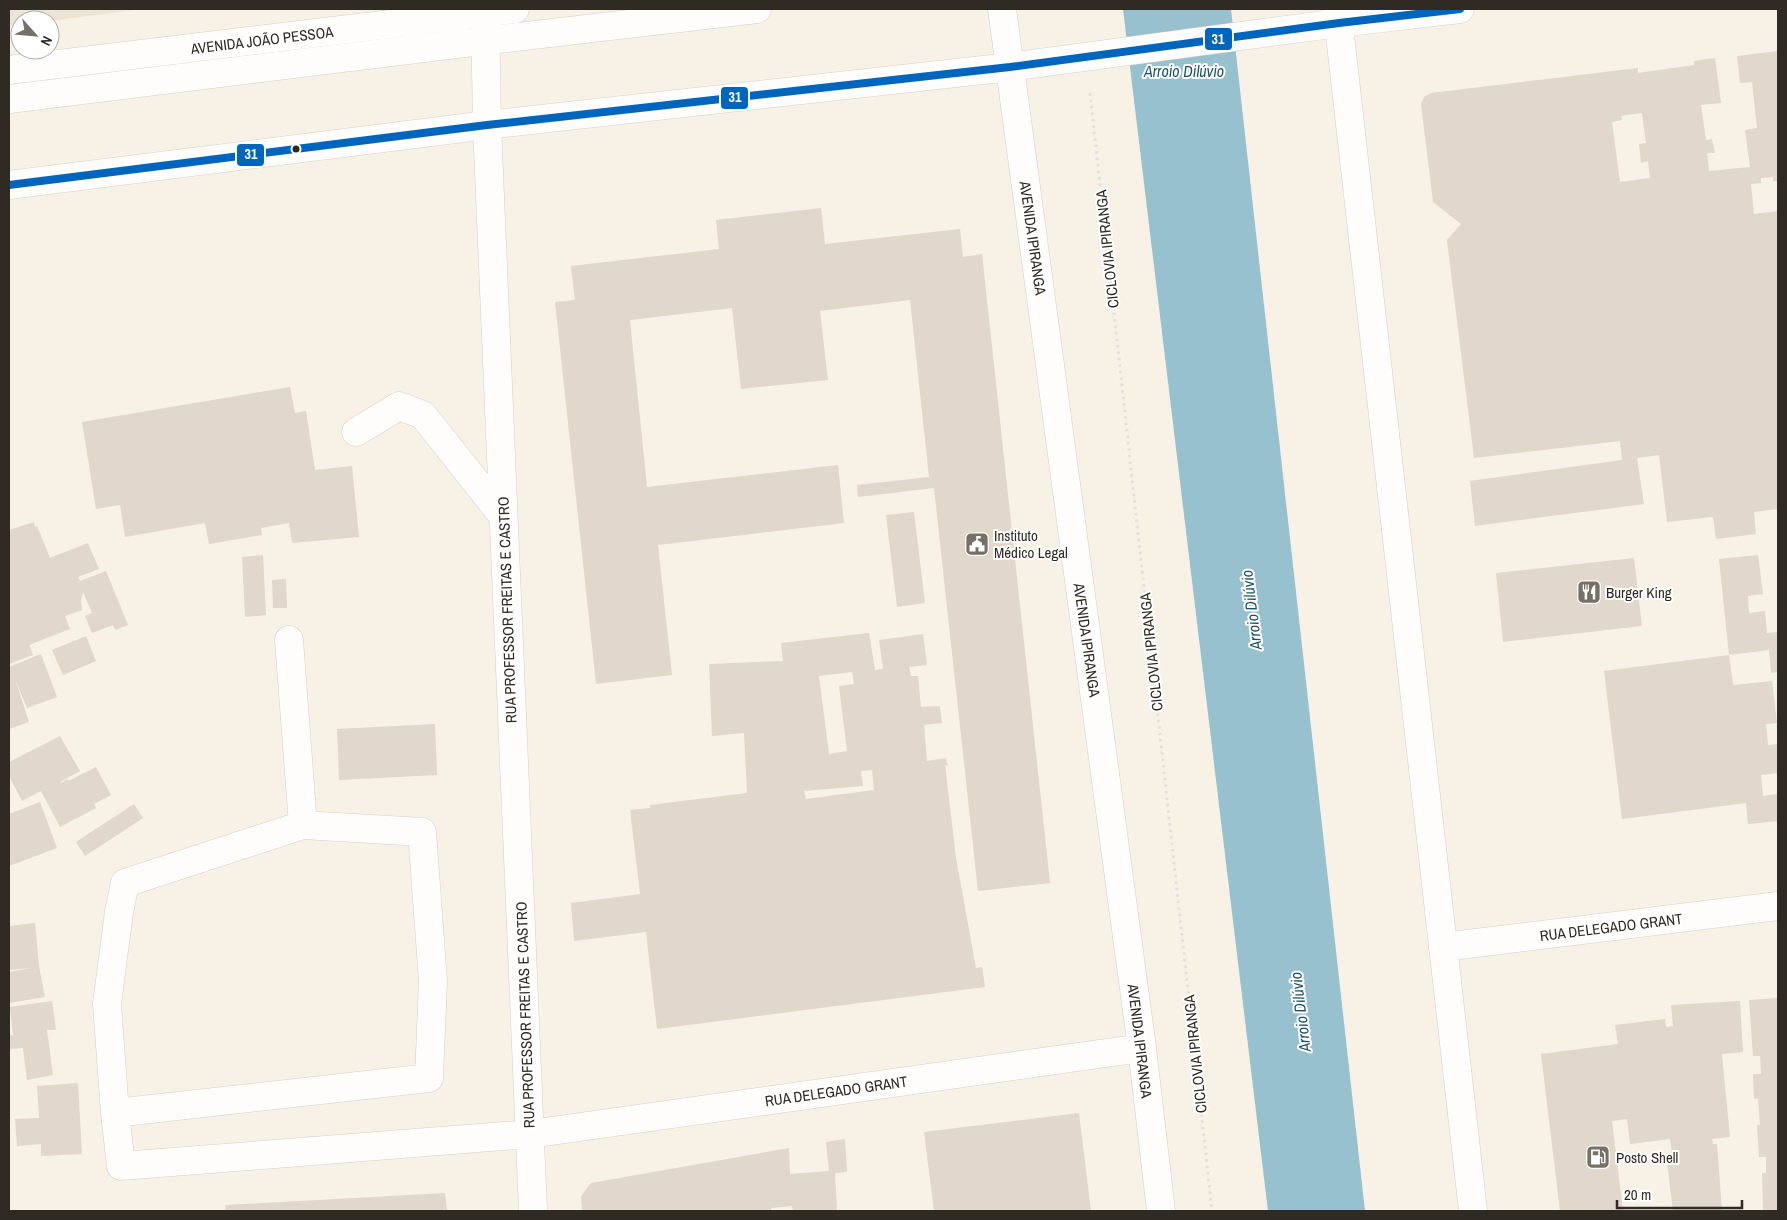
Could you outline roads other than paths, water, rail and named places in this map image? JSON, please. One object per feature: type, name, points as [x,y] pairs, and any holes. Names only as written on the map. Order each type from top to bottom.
[{"type":"main road","name":"AVENIDA JOÃO PESSOA","points":[[9,70],[486,10],[515,9]]},
{"type":"main road","points":[[9,99],[486,40],[757,9]]},
{"type":"main road","name":"AVENIDA IPIRANGA","points":[[1002,9],[1142,1048],[1161,1211]]},
{"type":"main road","points":[[9,185],[486,125],[1010,67],[1264,33],[1338,16],[1460,9]]},
{"type":"main road","name":"RUA PROFESSOR FREITAS E CASTRO","points":[[486,10],[486,125],[533,1211]]},
{"type":"main road","points":[[1338,16],[1474,1211]]},
{"type":"main road","points":[[356,432],[399,406],[423,415],[503,516]]},
{"type":"main road","points":[[289,640],[303,825]]},
{"type":"main road","points":[[303,825],[422,832],[433,981],[429,1078],[115,1113],[107,1004],[119,912],[125,884],[303,825]]},
{"type":"main road","name":"RUA DELEGADO GRANT","points":[[1444,947],[1778,906]]},
{"type":"main road","name":"RUA DELEGADO GRANT","points":[[115,1113],[121,1166],[530,1134],[1142,1048]]},
{"type":"water","name":"Arroio Dilúvio","points":[[1123,9],[1231,9],[1365,1211],[1268,1211]]},
{"type":"place","name":"Instituto Médico Legal","points":[[977,544]]},
{"type":"place","name":"Burger King","points":[[1589,592]]},
{"type":"place","name":"Posto Shell","points":[[1598,1157]]}]
